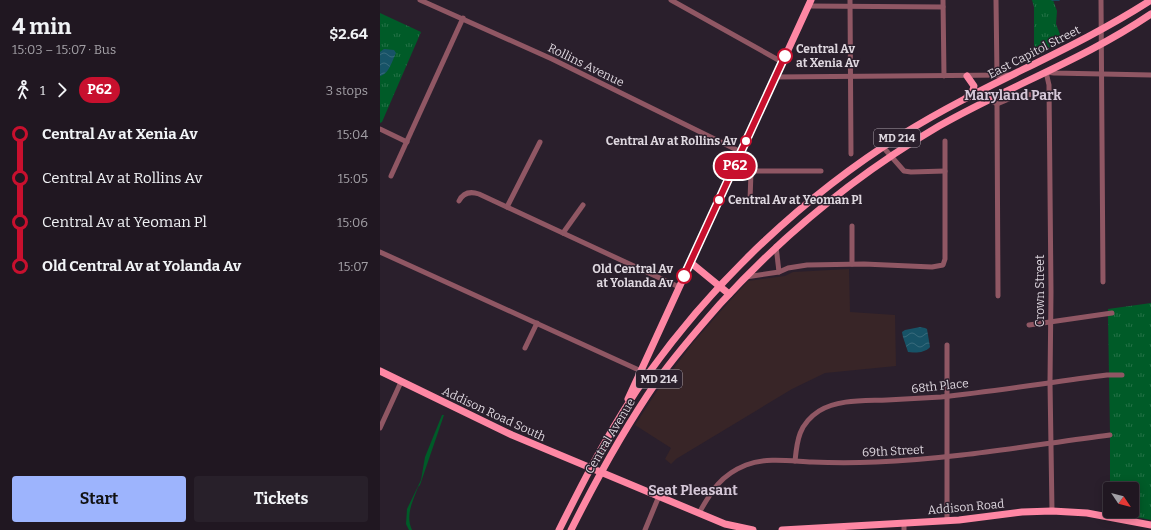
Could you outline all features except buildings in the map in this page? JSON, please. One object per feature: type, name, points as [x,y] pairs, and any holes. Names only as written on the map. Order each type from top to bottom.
[{"type":"main road","name":"East Capitol Street","points":[[720,287],[746,259],[783,224],[851,170],[904,134],[967,98],[1102,30],[1151,0]]},
{"type":"main road","points":[[620,417],[810,3]]},
{"type":"main road","name":"East Capitol Street","points":[[729,294],[776,246],[826,203],[890,157],[940,125],[1125,31],[1151,14]]},
{"type":"main road","points":[[967,76],[974,86],[967,98]]},
{"type":"main road","points":[[690,262],[729,294]]},
{"type":"main road","name":"Central Avenue","points":[[559,530],[590,468],[620,417],[648,375],[672,343],[720,287]]},
{"type":"main road","name":"Central Avenue","points":[[571,530],[600,472],[626,428],[657,381],[689,339],[729,294]]},
{"type":"main road","name":"Addison Road South","points":[[380,371],[512,435],[600,472]]},
{"type":"main road","points":[[600,472],[725,524],[753,530]]},
{"type":"main road","name":"Addison Road","points":[[782,530],[904,526],[1022,512],[1052,511],[1087,513],[1151,525]]},
{"type":"street","name":"Rollins Avenue","points":[[420,0],[552,59],[741,152]]},
{"type":"street","points":[[671,0],[782,62]]},
{"type":"street","points":[[850,0],[852,154]]},
{"type":"street","points":[[943,0],[944,76]]},
{"type":"street","points":[[996,0],[997,75]]},
{"type":"street","points":[[1101,0],[1103,282]]},
{"type":"street","points":[[810,3],[850,7],[943,7]]},
{"type":"street","points":[[391,176],[463,18]]},
{"type":"street","points":[[776,76],[1005,76],[1020,72]]},
{"type":"street","points":[[1046,72],[1151,75]]},
{"type":"street","name":"Crown Street","points":[[1046,72],[1049,94],[1051,292],[1050,443],[1052,511]]},
{"type":"street","points":[[997,104],[1018,95],[1049,94]]},
{"type":"street","points":[[990,100],[997,104]]},
{"type":"street","points":[[997,104],[998,296]]},
{"type":"street","points":[[380,129],[407,142]]},
{"type":"street","points":[[745,277],[779,272],[788,268],[807,265],[852,264],[932,267],[943,265],[945,259],[946,140]]},
{"type":"street","points":[[507,207],[540,142]]},
{"type":"street","points":[[883,148],[904,171],[945,171]]},
{"type":"street","points":[[732,171],[821,171]]},
{"type":"street","points":[[750,200],[751,172]]},
{"type":"street","points":[[459,201],[464,194],[472,192],[478,194],[679,287]]},
{"type":"street","points":[[563,233],[583,206]]},
{"type":"street","points":[[852,226],[852,264]]},
{"type":"street","points":[[776,246],[779,272]]},
{"type":"street","points":[[380,252],[641,371]]},
{"type":"street","points":[[1029,325],[1112,313]]},
{"type":"street","points":[[525,348],[537,323]]},
{"type":"street","points":[[947,345],[948,521]]},
{"type":"street","name":"68th Place","points":[[795,461],[799,435],[802,428],[812,417],[825,408],[842,403],[948,396],[1107,375],[1122,375]]},
{"type":"street","points":[[380,428],[401,382]]},
{"type":"street","name":"69th Street","points":[[699,513],[715,486],[732,471],[762,461],[875,462],[947,457],[1110,435]]},
{"type":"street","points":[[645,530],[659,496]]},
{"type":"shaded area","points":[[849,269],[850,312],[895,315],[896,366],[825,373],[792,389],[676,459],[671,464],[665,459],[671,448],[635,425],[657,391],[692,344],[748,281],[785,276],[793,272]]},
{"type":"green space","points":[[1032,0],[1053,0],[1057,11],[1056,24],[1063,42],[1034,55],[1034,7]]},
{"type":"green space","points":[[380,13],[421,32],[382,122],[380,123]]},
{"type":"green space","points":[[1151,303],[1151,520],[1139,518],[1139,482],[1110,482],[1108,309]]},
{"type":"green space","points":[[442,415],[444,415],[420,485],[410,508],[409,519],[412,530],[409,530],[406,524],[407,509],[421,480],[425,457]]},
{"type":"water","points":[[384,49],[394,50],[396,53],[386,73],[380,76],[380,52]]},
{"type":"water","points":[[920,327],[927,329],[930,347],[923,351],[908,352],[902,332]]},
{"type":"waterway","points":[[1052,0],[1059,0]]},
{"type":"bus line","name":"P62","points":[[684,276],[785,56]]},
{"type":"place","name":"Central Av at Xenia Av","points":[[785,56]]},
{"type":"place","name":"Central Av at Rollins Av","points":[[746,141]]},
{"type":"place","name":"Central Av at Yeoman Pl","points":[[719,200]]},
{"type":"place","name":"Old Central Av at Yolanda Av","points":[[684,276]]},
{"type":"district","name":"Maryland Park","points":[[1013,95]]},
{"type":"district","name":"Seat Pleasant","points":[[693,490]]}]
